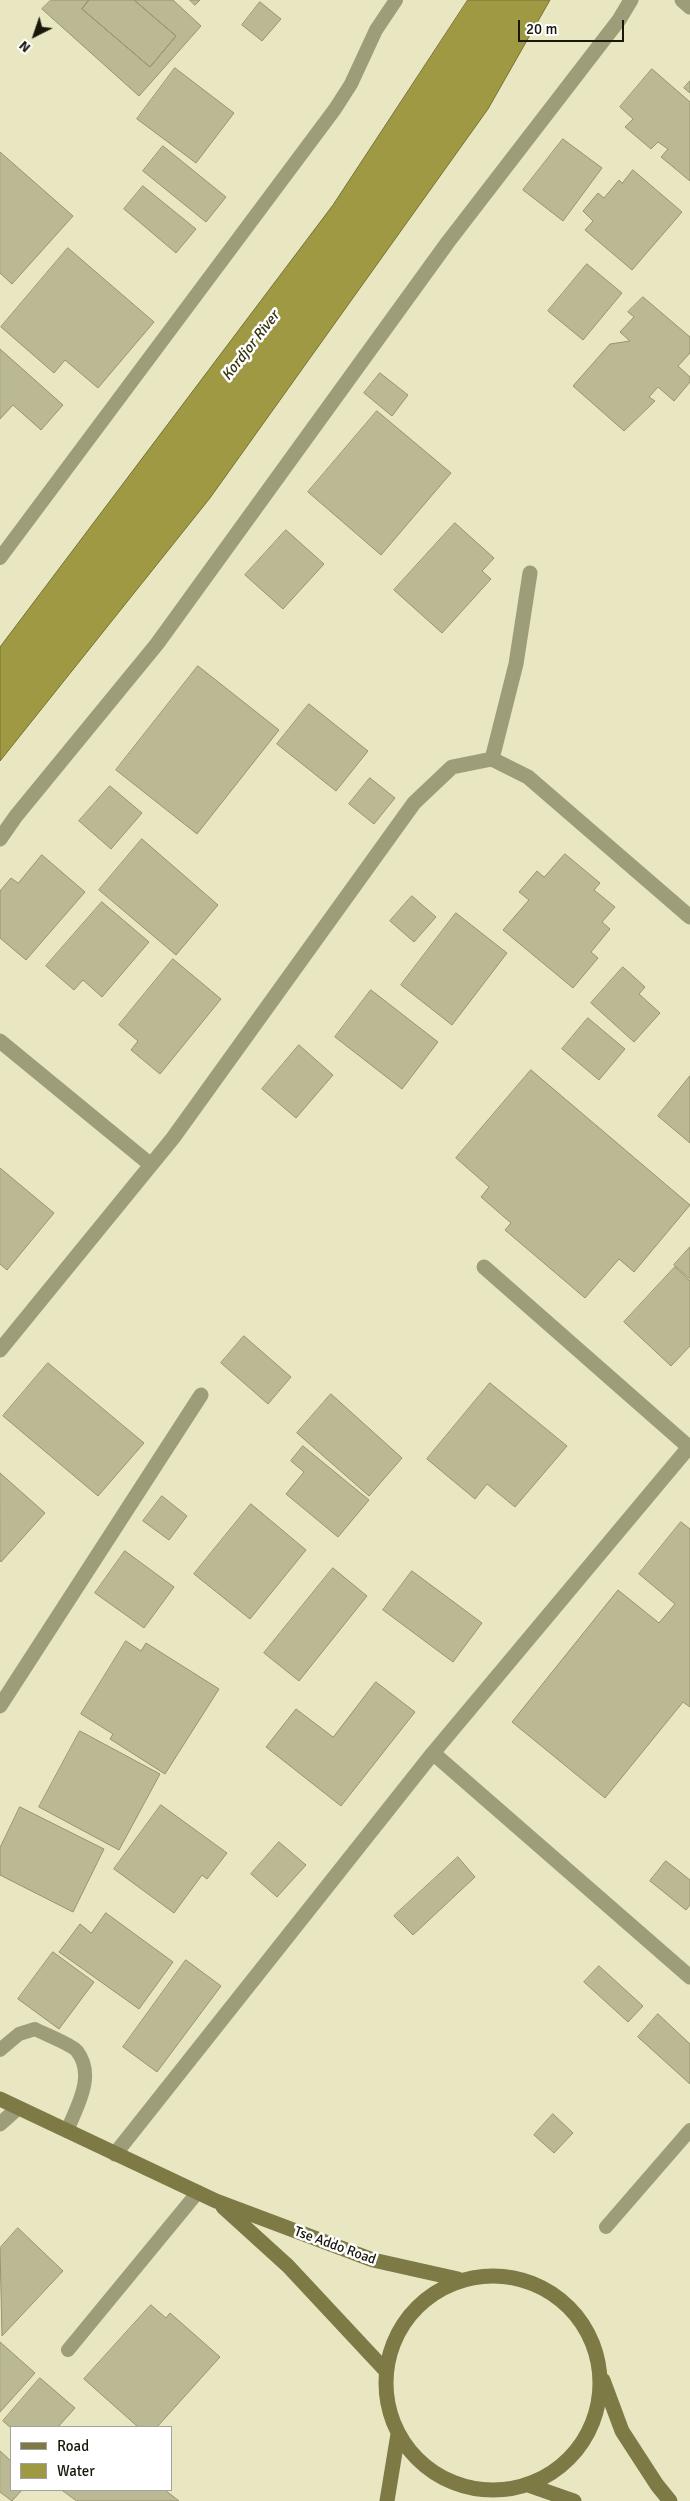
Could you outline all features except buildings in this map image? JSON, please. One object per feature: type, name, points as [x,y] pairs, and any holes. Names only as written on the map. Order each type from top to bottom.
[{"type":"street","points":[[0,839],[16,816],[157,644],[448,242],[619,20],[631,0]]},
{"type":"street","points":[[682,0],[690,7]]},
{"type":"street","points":[[492,759],[516,664],[530,573]]},
{"type":"street","points":[[0,1350],[173,1138],[414,803],[452,766],[492,759],[528,777],[690,917]]},
{"type":"street","points":[[0,1041],[150,1165]]},
{"type":"street","points":[[116,2154],[433,1753],[690,1448],[484,1267]]},
{"type":"street","points":[[0,1706],[201,1394]]},
{"type":"street","points":[[433,1753],[690,1977]]},
{"type":"street","name":"Tse Addo Road","points":[[0,2099],[216,2201],[373,2260],[458,2279]]},
{"type":"street","points":[[0,2124],[18,2108]]},
{"type":"street","name":"Tse Addo Road","points":[[216,2201],[288,2266],[386,2371]]},
{"type":"street","points":[[602,2376],[598,2412],[583,2443],[560,2469],[502,2496],[464,2486],[426,2466],[398,2434],[388,2404],[386,2371],[397,2332],[402,2325],[423,2300],[458,2279],[498,2274],[536,2283],[569,2306],[592,2338],[602,2376],[622,2430],[657,2485],[670,2501]]},
{"type":"street","points":[[387,2501],[398,2434]]},
{"type":"street","points":[[528,2485],[574,2501]]},
{"type":"lane","points":[[0,558],[335,109],[351,84],[376,30],[396,0]]},
{"type":"lane","points":[[0,2050],[19,2034],[35,2030],[76,2050],[83,2065],[86,2083],[67,2131]]},
{"type":"lane","points":[[606,2227],[690,2130]]},
{"type":"lane","points":[[68,2350],[198,2192]]},
{"type":"water","name":"Kordjor River","points":[[468,0],[550,0],[488,109],[210,498],[0,761],[0,647],[333,205]]}]
